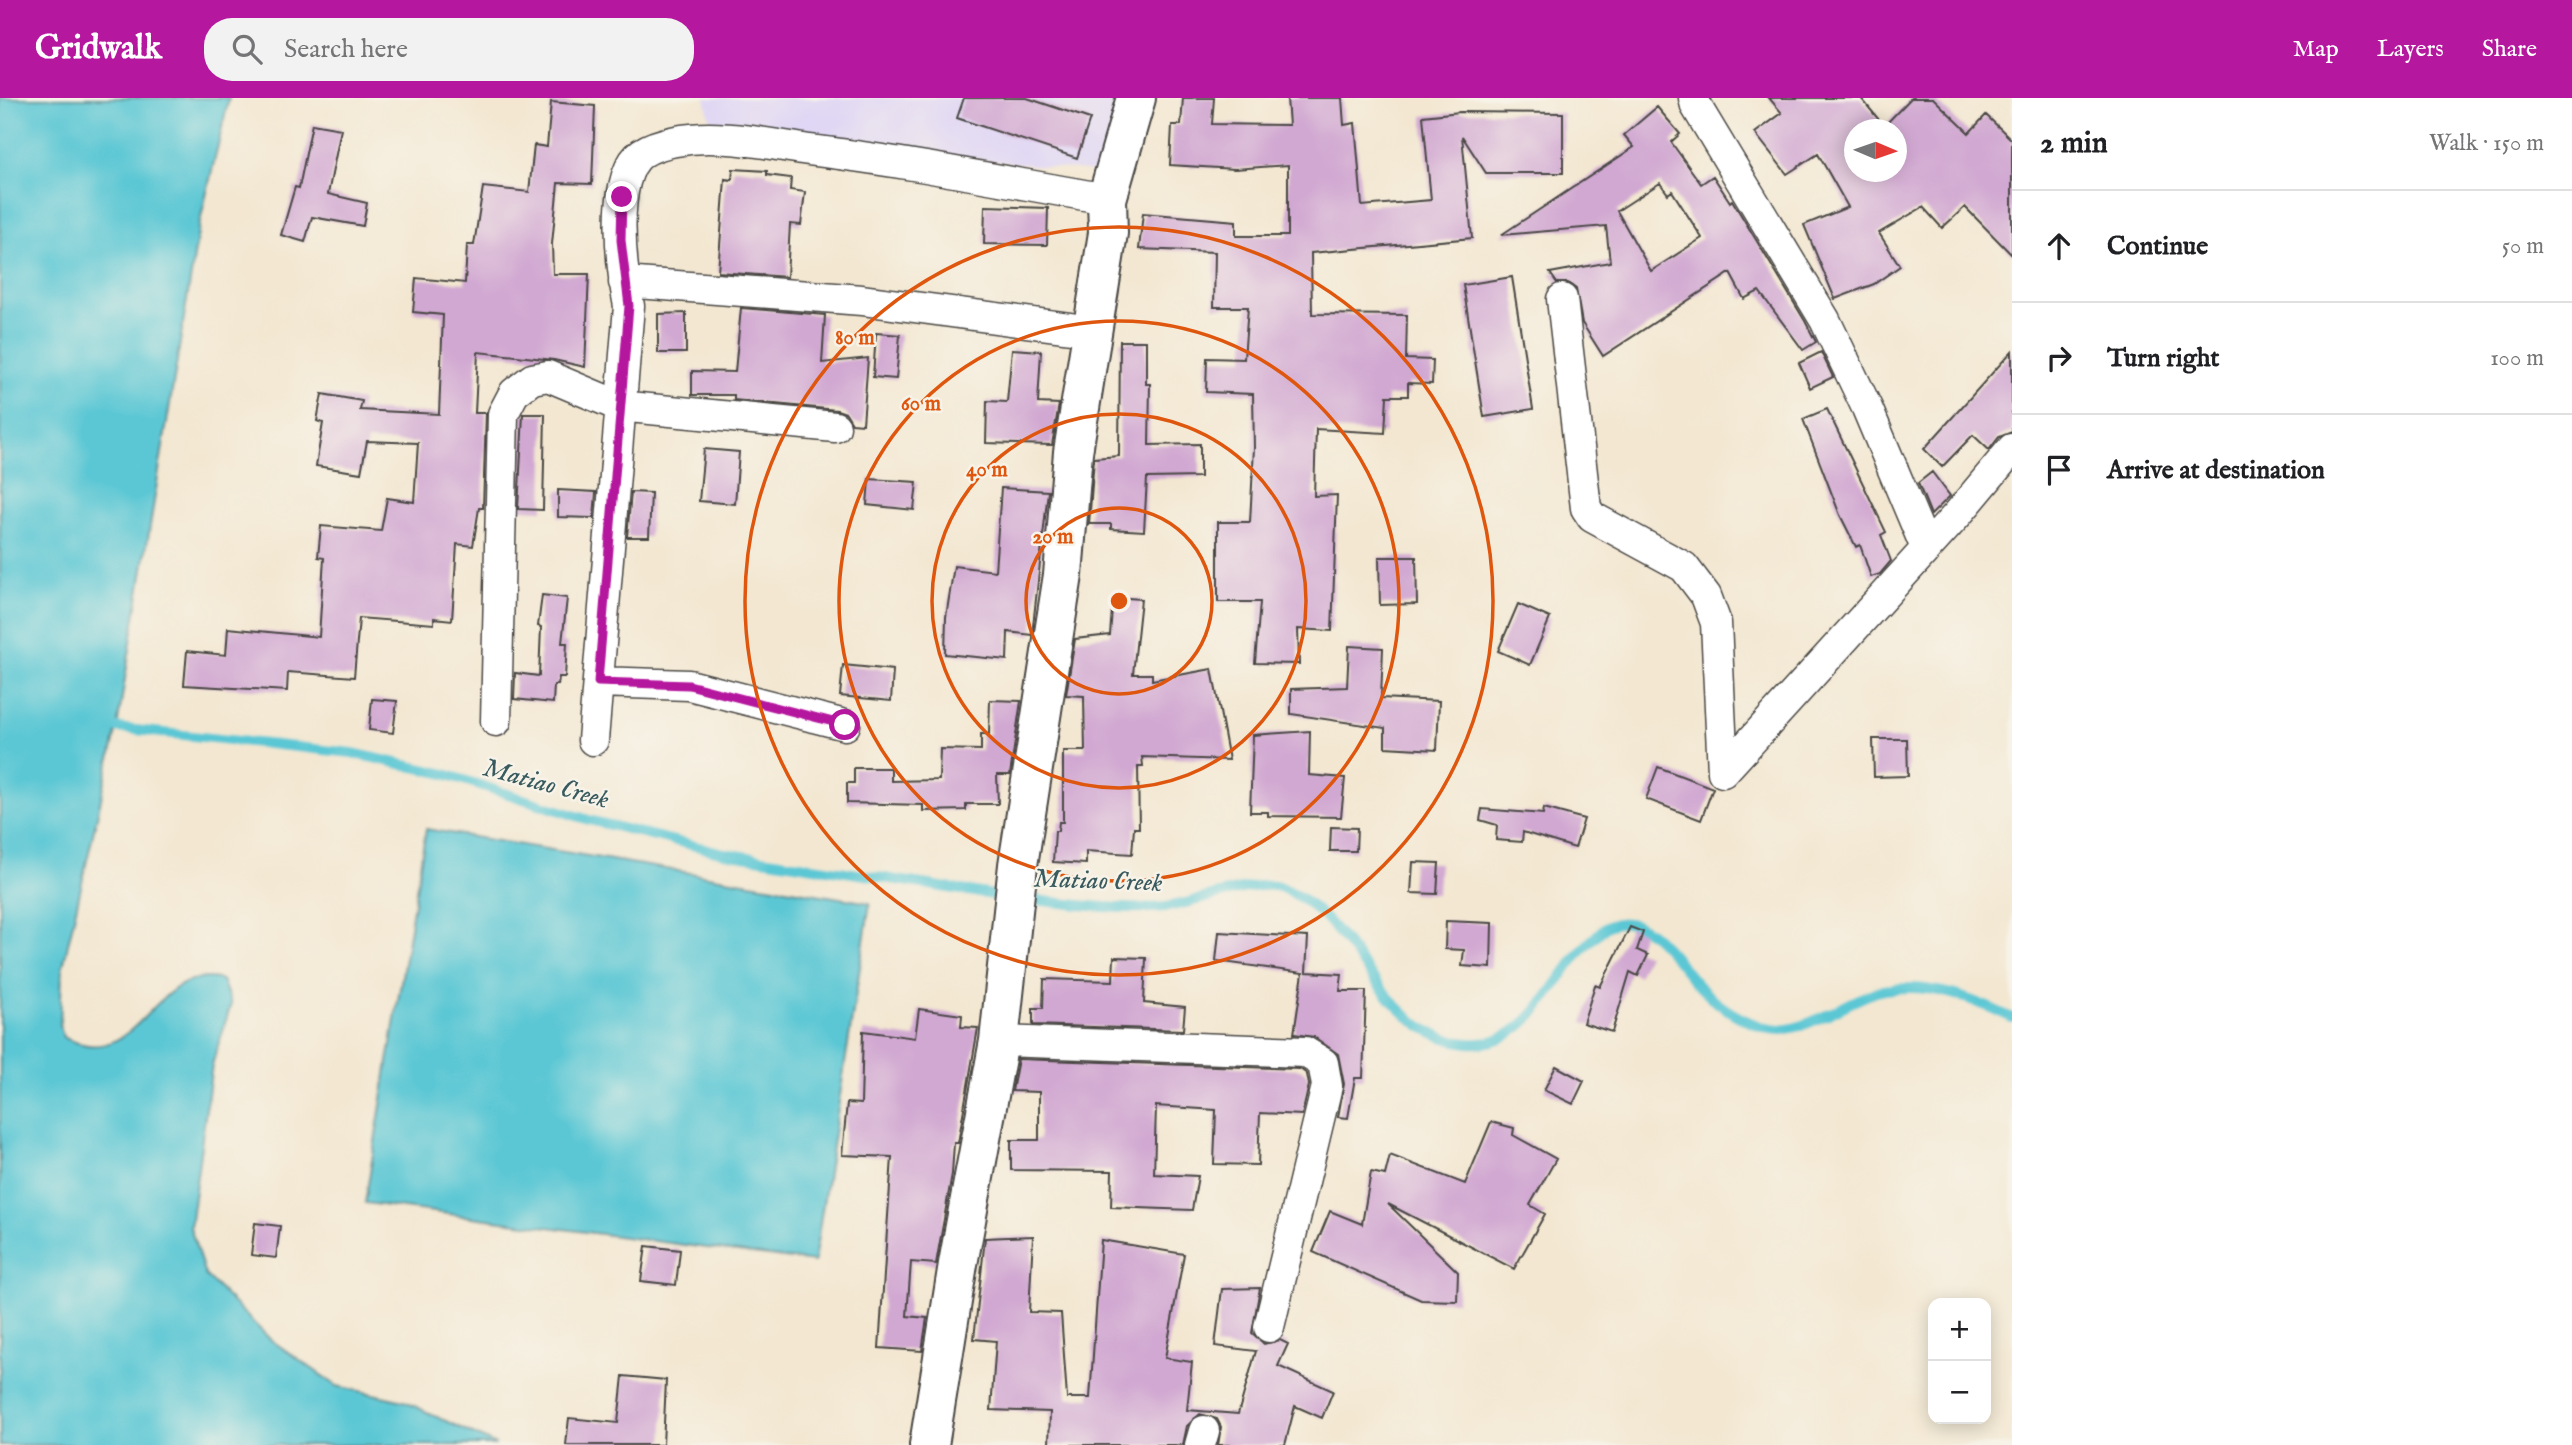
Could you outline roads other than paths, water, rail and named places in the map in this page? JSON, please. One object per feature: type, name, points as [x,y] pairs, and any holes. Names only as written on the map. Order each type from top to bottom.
[{"type":"street","points":[[929,1445],[958,1264],[999,1041],[1018,865],[1063,575],[1073,452],[1108,233],[1107,199],[1136,98]]},
{"type":"street","points":[[1694,98],[1696,106],[1825,320],[1867,408],[1926,548]]},
{"type":"street","points":[[593,740],[629,306],[624,282],[621,218],[628,171],[642,153],[670,143],[708,138],[857,156],[1107,199]]},
{"type":"street","points":[[624,282],[862,300],[1093,331]]},
{"type":"street","points":[[1562,299],[1586,508],[1592,517],[1684,567],[1706,596],[1716,623],[1723,772],[2012,449]]},
{"type":"street","points":[[496,722],[503,414],[514,393],[532,379],[548,376],[619,406],[835,426]]},
{"type":"street","points":[[598,682],[689,685],[845,725]]},
{"type":"street","points":[[999,1041],[1305,1052],[1323,1063],[1327,1086],[1269,1327]]},
{"type":"water","points":[[0,98],[229,98],[199,226],[117,728],[62,971],[60,1026],[63,1037],[89,1045],[111,1042],[129,1032],[178,987],[198,979],[222,980],[231,1004],[212,1065],[190,1227],[205,1275],[271,1340],[337,1386],[404,1401],[496,1445],[0,1445]]},
{"type":"water","points":[[426,829],[870,903],[814,1262],[365,1203]]},
{"type":"waterway","name":"Matiao Creek","points":[[117,728],[352,753],[445,774],[589,820],[724,853],[1006,897]]},
{"type":"waterway","name":"Matiao Creek","points":[[1021,898],[1093,906],[1148,908],[1178,905],[1257,886],[1280,887],[1307,902],[1330,923],[1389,998],[1411,1019],[1437,1035],[1468,1043],[1490,1042],[1510,1034],[1526,1021],[1581,951],[1604,928],[1625,923],[1651,933],[1694,981],[1717,1002],[1739,1017],[1763,1027],[1777,1030],[1793,1028],[1871,994],[1901,988],[1934,990],[1966,998],[2012,1018]]}]
